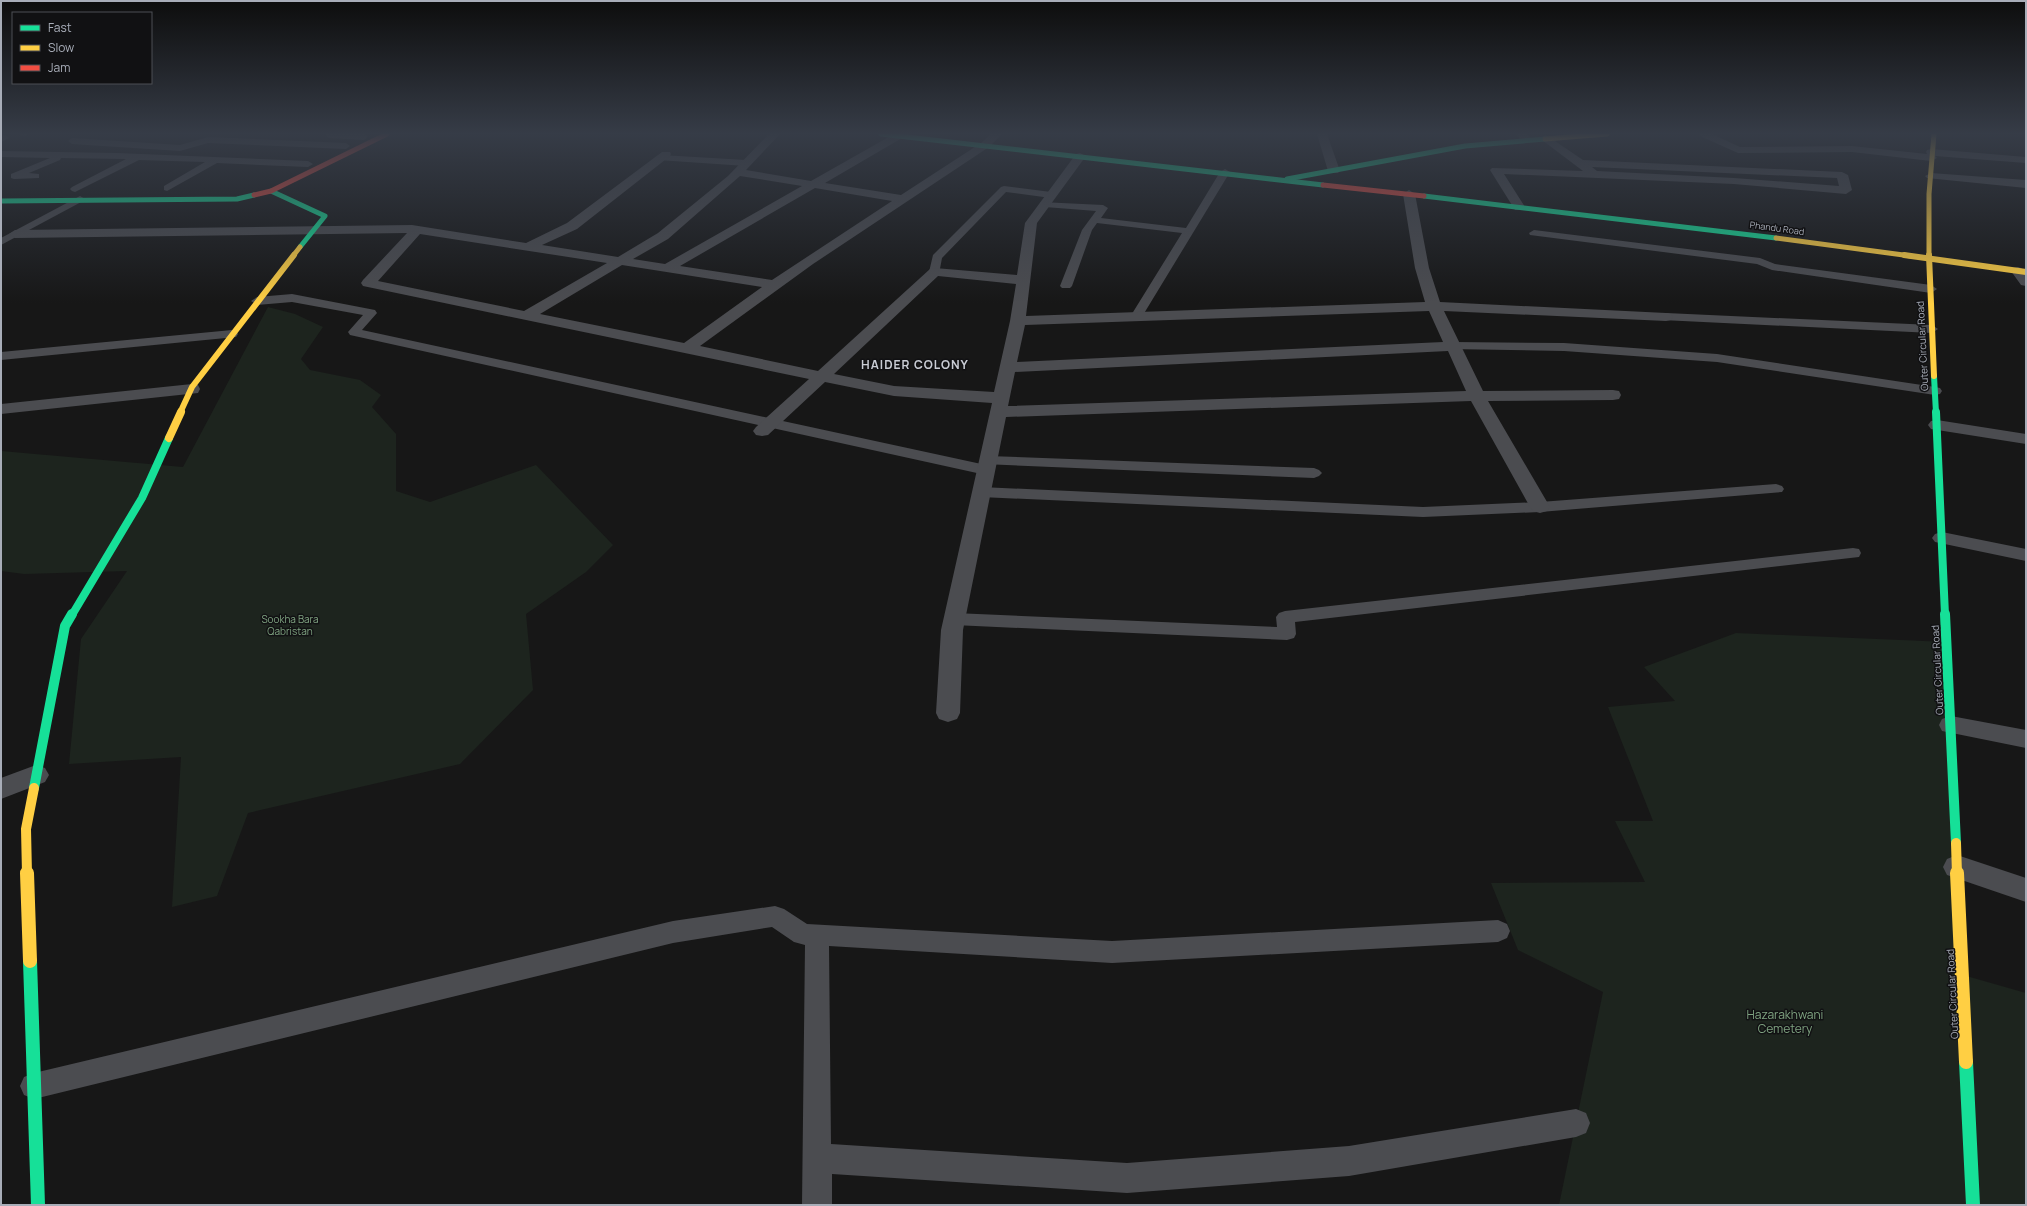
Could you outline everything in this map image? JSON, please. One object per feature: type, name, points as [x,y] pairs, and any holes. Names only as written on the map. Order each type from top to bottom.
[{"type":"main road","points":[[38,1205],[26,829],[64,626],[142,498],[192,389],[256,301],[324,216],[268,190]]},
{"type":"main road","points":[[1,201],[80,199],[236,199],[274,190]]},
{"type":"main road","name":"Phandu Road","points":[[1377,190],[1693,227],[1929,259],[2023,275]]},
{"type":"main road","name":"Outer Circular Road","points":[[1930,190],[1929,259],[1973,1205]]},
{"type":"street","points":[[529,246],[572,226],[619,190]]},
{"type":"street","points":[[525,316],[663,236],[716,190]]},
{"type":"street","points":[[667,268],[805,190]]},
{"type":"street","points":[[848,190],[903,199]]},
{"type":"street","points":[[686,349],[808,261],[916,190]]},
{"type":"street","points":[[948,713],[952,630],[1018,321],[1031,223],[1054,190]]},
{"type":"street","points":[[1509,190],[1519,207]]},
{"type":"street","points":[[1809,190],[1847,195],[1846,190]]},
{"type":"street","points":[[1410,194],[1422,268],[1434,306],[1477,396],[1540,507]]},
{"type":"street","points":[[15,234],[314,229],[417,230],[776,285]]},
{"type":"street","points":[[417,230],[368,284],[894,392],[1000,405],[1477,396],[1613,395]]},
{"type":"street","points":[[766,427],[935,272],[1023,280]]},
{"type":"street","points":[[1018,321],[1434,306],[1544,310],[1666,317]]},
{"type":"street","points":[[1008,366],[1453,346]]},
{"type":"street","points":[[1,409],[192,389]]},
{"type":"street","points":[[1937,425],[2026,439]]},
{"type":"street","points":[[1942,538],[2026,555]]},
{"type":"street","points":[[1951,725],[2026,739]]},
{"type":"street","points":[[1,789],[36,775]]},
{"type":"street","points":[[1957,867],[2026,890]]},
{"type":"lane","points":[[935,272],[937,257],[1003,190]]},
{"type":"lane","points":[[1010,190],[1048,199],[1103,208],[1087,230],[1066,286]]},
{"type":"lane","points":[[1136,317],[1214,190]]},
{"type":"lane","points":[[1,242],[80,199]]},
{"type":"lane","points":[[1094,220],[1188,231]]},
{"type":"lane","points":[[1534,233],[1760,261],[1772,267],[1931,289]]},
{"type":"lane","points":[[256,301],[292,298],[371,313],[354,332],[766,427],[987,466],[1314,473]]},
{"type":"lane","points":[[1666,317],[1932,329]]},
{"type":"lane","points":[[1,356],[232,334]]},
{"type":"lane","points":[[1453,346],[1564,347],[1717,358],[1936,391]]},
{"type":"lane","points":[[981,492],[1423,512],[1540,507],[1776,489]]},
{"type":"lane","points":[[954,619],[1287,634],[1285,617],[1853,553]]},
{"type":"lane","points":[[34,1086],[673,932],[775,916],[803,934],[1112,952],[1498,931]]},
{"type":"lane","points":[[817,934],[817,1205]]},
{"type":"lane","points":[[817,1158],[1127,1178],[1349,1161],[1576,1123]]},
{"type":"green space","name":"Sookha Bara Qabristan","points":[[268,307],[295,314],[323,327],[301,359],[310,370],[360,380],[381,395],[372,407],[396,434],[396,491],[430,502],[536,465],[613,545],[586,572],[526,614],[533,690],[460,764],[248,813],[217,896],[172,907],[181,757],[69,764],[81,639],[127,571],[24,574],[1,571],[1,451],[183,467]]},
{"type":"green space","name":"Hazarakhwani Cemetery","points":[[1736,633],[1947,642],[1963,975],[2026,993],[2026,1205],[1559,1205],[1603,992],[1518,950],[1491,883],[1645,882],[1615,821],[1653,821],[1608,707],[1675,701],[1644,667]]},
{"type":"traffic: fast","points":[[271,191],[325,216],[300,247]]},
{"type":"traffic: fast","points":[[1,201],[237,199],[254,195]]},
{"type":"traffic: fast","points":[[1424,196],[1776,238]]},
{"type":"traffic: fast","points":[[1934,376],[1956,843]]},
{"type":"traffic: fast","points":[[34,788],[65,626],[142,498],[169,438]]},
{"type":"traffic: fast","points":[[30,961],[38,1205]]},
{"type":"traffic: fast","points":[[1966,1062],[1973,1205]]},
{"type":"traffic: slow","points":[[1929,190],[1929,255],[1934,376]]},
{"type":"traffic: slow","points":[[1776,238],[2026,272]]},
{"type":"traffic: slow","points":[[169,438],[192,387],[300,247]]},
{"type":"traffic: slow","points":[[30,961],[26,829],[34,788]]},
{"type":"traffic: slow","points":[[1956,843],[1966,1062]]},
{"type":"traffic: jam","points":[[254,195],[272,190]]},
{"type":"traffic: jam","points":[[1371,190],[1424,196]]},
{"type":"district","name":"HAIDER COLONY","points":[[915,364]]}]
